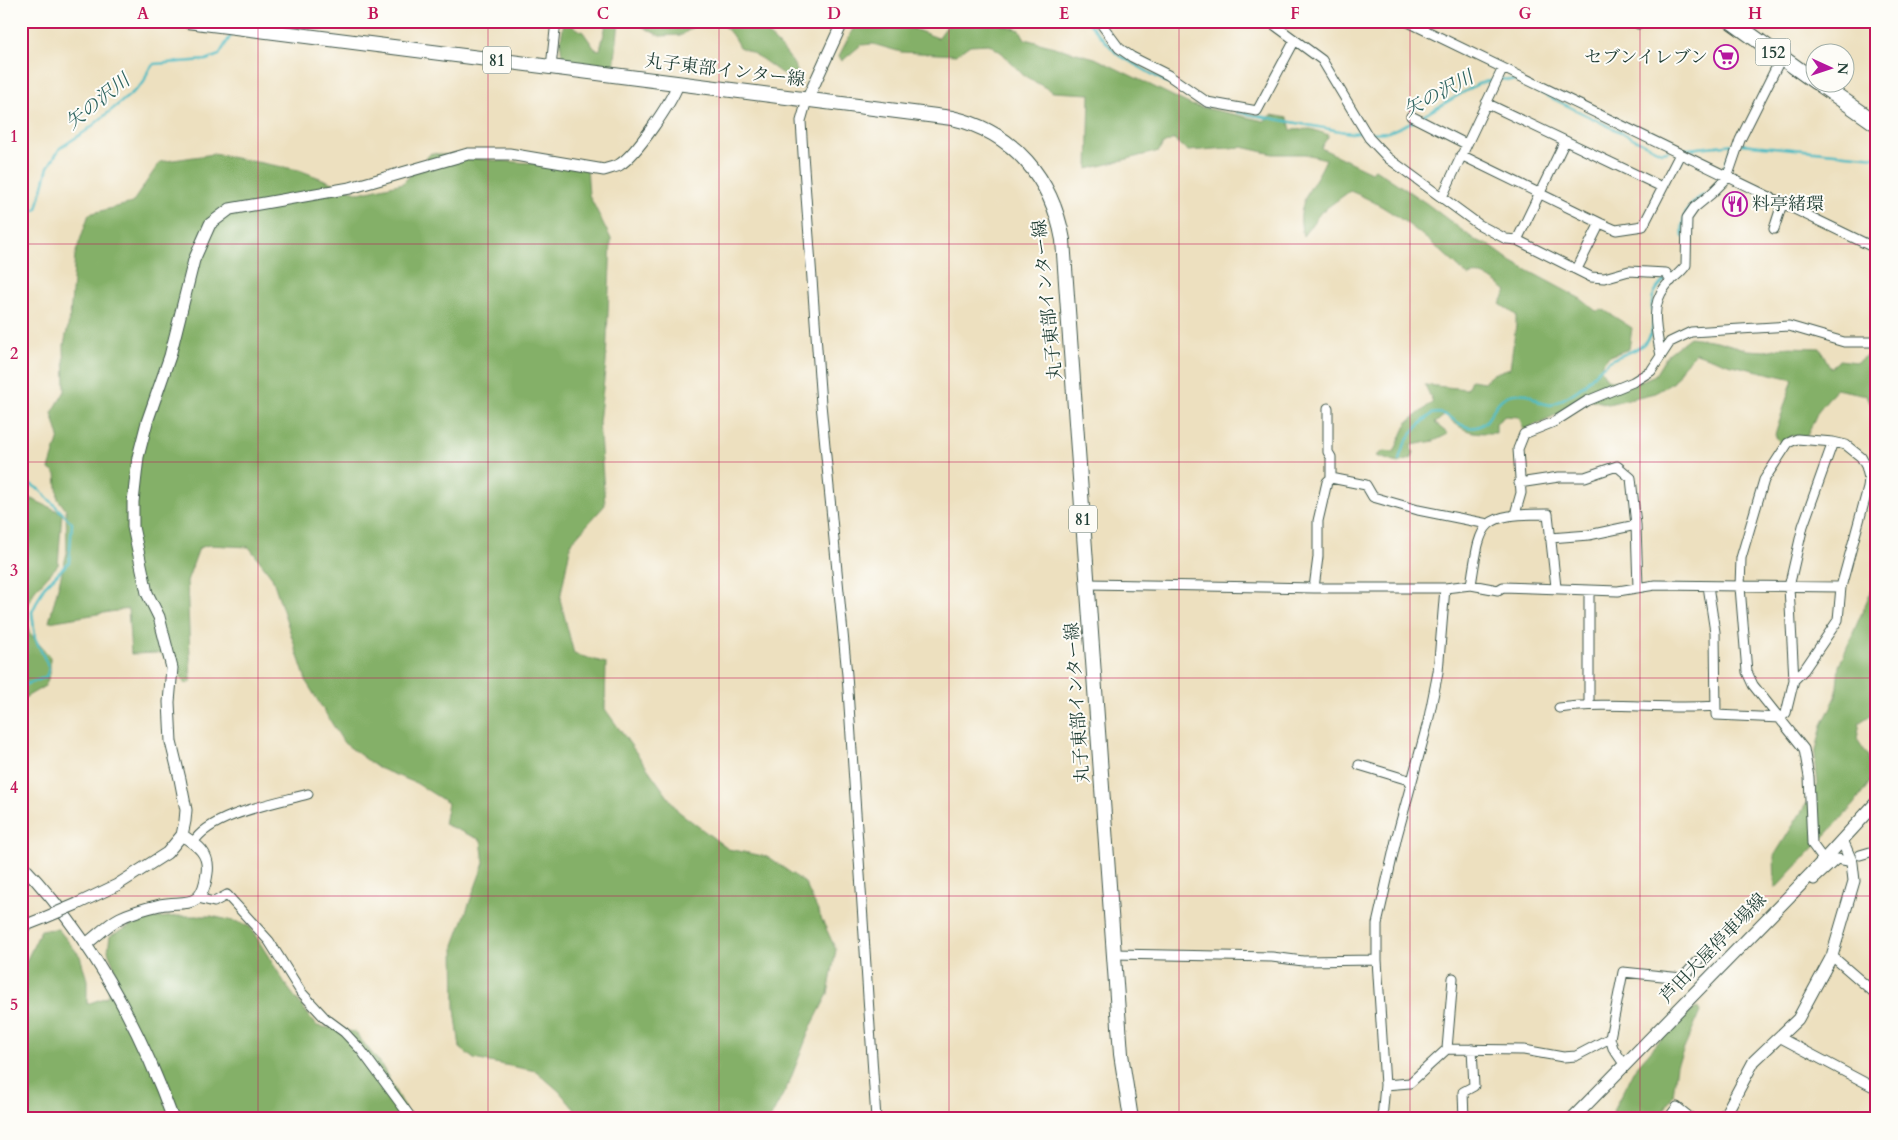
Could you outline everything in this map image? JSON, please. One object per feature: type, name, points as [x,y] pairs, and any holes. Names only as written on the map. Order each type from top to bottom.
[{"type":"highway","name":"152","points":[[1731,21],[1806,75]]},
{"type":"highway","name":"152","points":[[1831,92],[1877,124]]},
{"type":"main road","name":"丸子東部インター線","points":[[188,21],[952,118],[969,123],[995,135],[1014,148],[1032,167],[1046,188],[1058,213],[1063,240],[1121,1060],[1131,1119]]},
{"type":"main road","name":"芦田大屋停車場線","points":[[1572,1119],[1810,875],[1877,802]]},
{"type":"street","points":[[551,67],[556,21]]},
{"type":"street","points":[[843,21],[807,100],[801,121],[821,404],[847,675],[876,1119]]},
{"type":"street","points":[[1099,21],[1119,48],[1132,57],[1168,75],[1207,102],[1257,111],[1295,40]]},
{"type":"street","points":[[1406,21],[1499,75],[1679,153],[1877,249]]},
{"type":"street","points":[[1276,23],[1322,60],[1369,138],[1388,158],[1494,234],[1506,239],[1517,240],[1591,277],[1604,278],[1629,271],[1666,273],[1669,278]]},
{"type":"street","points":[[1661,356],[1655,310],[1658,297],[1669,278],[1686,265],[1686,223],[1690,213],[1723,176],[1780,58]]},
{"type":"street","points":[[1442,197],[1499,75]]},
{"type":"street","points":[[21,927],[118,885],[167,853],[182,835],[186,810],[171,742],[170,702],[172,668],[159,617],[147,593],[134,526],[133,502],[138,457],[147,422],[170,356],[194,260],[210,224],[230,209],[350,188],[468,154],[509,154],[604,170],[618,165],[630,156],[666,107],[678,84]]},
{"type":"street","points":[[1486,103],[1662,187]]},
{"type":"street","points":[[1414,118],[1466,144]]},
{"type":"street","points":[[1517,240],[1565,141]]},
{"type":"street","points":[[1461,155],[1541,192],[1616,230],[1641,228],[1679,153]]},
{"type":"street","points":[[1774,229],[1782,204]]},
{"type":"street","points":[[1577,269],[1600,223]]},
{"type":"street","points":[[1515,514],[1520,493],[1518,449],[1524,434],[1554,422],[1587,401],[1633,382],[1651,371],[1670,342],[1691,332],[1789,326],[1844,342],[1877,342]]},
{"type":"street","points":[[1314,588],[1318,557],[1318,521],[1327,482],[1331,478],[1331,456],[1328,452],[1328,408]]},
{"type":"street","points":[[1794,680],[1804,670],[1838,620],[1841,588],[1870,478],[1861,457],[1846,445],[1833,442],[1797,440],[1788,443],[1764,480],[1741,558],[1740,587],[1746,672],[1799,742],[1806,756],[1812,844],[1823,859]]},
{"type":"street","points":[[1708,586],[1715,632],[1716,715],[1780,718],[1786,713],[1794,680],[1790,587],[1804,526],[1833,442]]},
{"type":"street","points":[[1519,483],[1559,477],[1585,476],[1616,466],[1631,478],[1636,525],[1638,588]]},
{"type":"street","points":[[1331,478],[1366,485],[1373,496],[1418,510],[1488,524]]},
{"type":"street","points":[[1471,585],[1478,538],[1488,524],[1503,516],[1548,514],[1556,588]]},
{"type":"street","points":[[1550,538],[1589,535],[1636,525]]},
{"type":"street","points":[[1088,584],[1314,588],[1445,588],[1471,585],[1498,590],[1503,586],[1589,591],[1618,591],[1655,585],[1841,588]]},
{"type":"street","points":[[1382,1119],[1385,1085],[1377,960],[1380,905],[1438,672],[1445,588]]},
{"type":"street","points":[[1589,591],[1589,704]]},
{"type":"street","points":[[1559,708],[1589,704],[1694,708],[1715,706]]},
{"type":"street","points":[[1359,765],[1412,780]]},
{"type":"street","points":[[193,843],[199,833],[213,823],[308,794]]},
{"type":"street","points":[[86,944],[119,918],[162,904],[184,904],[198,898],[205,886],[207,860],[201,848],[182,835]]},
{"type":"street","points":[[1723,1119],[1736,1091],[1754,1062],[1798,1019],[1832,956],[1854,881],[1852,863],[1842,840]]},
{"type":"street","points":[[1860,855],[1877,850]]},
{"type":"street","points":[[1810,875],[1814,880],[1837,859],[1848,861]]},
{"type":"street","points":[[21,864],[86,944],[124,1006],[173,1119]]},
{"type":"street","points":[[198,898],[214,902],[227,895],[241,908],[269,941],[301,992],[325,1018],[344,1032],[361,1050],[412,1119]]},
{"type":"street","points":[[1114,954],[1272,957],[1303,961],[1377,960]]},
{"type":"street","points":[[1832,956],[1877,995]]},
{"type":"street","points":[[1624,1064],[1613,1048],[1610,1038],[1623,972],[1682,978],[1698,962]]},
{"type":"street","points":[[1447,1049],[1453,978]]},
{"type":"street","points":[[1779,1037],[1877,1089]]},
{"type":"street","points":[[1385,1085],[1410,1083],[1447,1049],[1524,1050],[1563,1057],[1576,1056],[1610,1038]]},
{"type":"street","points":[[1464,1119],[1462,1092],[1474,1086],[1472,1049]]},
{"type":"street","points":[[1668,1119],[1677,1107],[1692,1119]]},
{"type":"green space","points":[[564,21],[583,32],[595,49],[600,50],[607,21],[619,21],[614,69],[582,66],[567,60],[563,56],[561,49]]},
{"type":"green space","points":[[620,21],[673,21],[680,28],[688,21],[696,21],[694,26],[682,35],[660,36],[638,24]]},
{"type":"green space","points":[[714,21],[751,21],[756,29],[770,37],[785,52],[796,69],[801,85],[747,50],[739,47],[729,31],[723,25]]},
{"type":"green space","points":[[857,21],[892,21],[938,38],[951,21],[990,21],[1020,30],[1025,39],[1095,58],[1191,105],[1264,121],[1272,115],[1288,118],[1291,130],[1311,129],[1329,135],[1321,148],[1371,172],[1375,169],[1426,203],[1475,240],[1489,245],[1512,262],[1581,299],[1596,311],[1604,310],[1632,328],[1629,349],[1609,356],[1602,363],[1601,369],[1607,379],[1632,385],[1655,375],[1668,354],[1690,337],[1717,341],[1748,350],[1765,351],[1786,347],[1820,348],[1831,369],[1839,360],[1857,362],[1867,355],[1877,368],[1877,417],[1867,395],[1836,389],[1818,411],[1807,436],[1791,436],[1782,446],[1775,435],[1793,379],[1728,364],[1696,353],[1683,366],[1674,382],[1655,393],[1608,404],[1589,399],[1524,430],[1519,417],[1505,416],[1496,423],[1496,433],[1468,431],[1445,415],[1435,423],[1448,434],[1434,441],[1412,445],[1411,449],[1414,452],[1411,459],[1398,463],[1376,456],[1384,451],[1394,452],[1407,423],[1433,402],[1425,385],[1467,389],[1471,380],[1484,382],[1493,374],[1510,368],[1516,315],[1500,304],[1507,291],[1484,276],[1468,276],[1427,239],[1397,217],[1366,198],[1350,191],[1321,212],[1303,236],[1301,213],[1303,203],[1326,159],[1305,154],[1273,154],[1242,147],[1188,151],[1174,139],[1163,144],[1159,151],[1088,169],[1090,94],[1053,92],[1023,75],[1002,53],[989,44],[970,45],[956,55],[901,52],[873,44],[861,45],[842,61],[839,56]]},
{"type":"green space","points":[[431,153],[490,160],[587,167],[589,195],[611,239],[606,363],[599,422],[605,505],[571,543],[560,599],[574,654],[606,663],[605,709],[678,811],[728,849],[768,857],[805,883],[836,950],[828,994],[810,1029],[789,1083],[770,1119],[575,1119],[575,1110],[559,1091],[536,1071],[474,1059],[460,1048],[455,1009],[454,945],[484,863],[481,840],[444,824],[448,803],[416,783],[378,768],[344,743],[307,683],[272,577],[249,547],[209,545],[199,548],[187,581],[191,681],[185,684],[176,668],[172,668],[161,653],[131,654],[128,609],[49,622],[67,553],[66,510],[58,499],[56,474],[49,469],[59,437],[52,413],[65,391],[64,345],[70,317],[75,255],[89,214],[132,203],[160,162],[214,154],[299,170],[359,193],[403,183]]},
{"type":"green space","points":[[21,494],[62,513],[58,565],[35,590],[25,612],[29,632],[50,657],[50,674],[45,686],[21,700]]},
{"type":"green space","points":[[1877,577],[1877,711],[1860,722],[1857,739],[1868,756],[1872,779],[1854,805],[1775,889],[1774,856],[1818,785],[1815,755],[1822,725],[1836,697],[1839,666]]},
{"type":"green space","points":[[211,916],[238,922],[250,927],[288,988],[317,1026],[355,1032],[382,1066],[410,1119],[21,1119],[21,972],[41,930],[58,929],[80,956],[87,980],[87,1004],[107,997],[116,971],[108,951],[110,936],[144,919]]},
{"type":"green space","points":[[1698,1007],[1700,1012],[1677,1065],[1673,1095],[1659,1119],[1609,1119],[1633,1071],[1677,1021]]},
{"type":"waterway","name":"矢の沢川","points":[[785,21],[819,23]]},
{"type":"waterway","name":"矢の沢川","points":[[1087,21],[1117,54],[1207,106]]},
{"type":"waterway","name":"矢の沢川","points":[[21,219],[37,209],[48,167],[60,148],[86,131],[137,89],[144,82],[148,71],[154,64],[206,60],[219,55],[233,32]]},
{"type":"waterway","name":"矢の沢川","points":[[1421,117],[1478,84],[1495,79]]},
{"type":"waterway","name":"矢の沢川","points":[[1501,79],[1517,81],[1661,152],[1668,151]]},
{"type":"waterway","name":"矢の沢川","points":[[1237,112],[1351,133],[1361,132]]},
{"type":"waterway","name":"矢の沢川","points":[[1369,133],[1389,132],[1414,121]]},
{"type":"waterway","points":[[1716,184],[1733,144]]},
{"type":"waterway","name":"矢の沢川","points":[[1679,150],[1735,144]]},
{"type":"waterway","name":"矢の沢川","points":[[1741,144],[1877,157]]},
{"type":"waterway","points":[[1683,237],[1683,223],[1686,212],[1704,194]]},
{"type":"waterway","points":[[1399,461],[1403,447],[1411,434],[1432,414],[1444,414],[1464,426],[1476,427],[1483,424],[1495,407],[1506,396],[1528,394],[1541,403],[1551,405],[1577,391],[1605,364],[1640,347],[1648,339],[1653,326],[1652,300],[1654,293],[1667,278]]},
{"type":"waterway","points":[[21,478],[40,490],[72,523],[69,562],[44,587],[32,612],[35,638],[49,668],[47,675],[44,678],[21,686]]},
{"type":"place","name":"セブンイレブン","points":[[1726,57]]},
{"type":"place","name":"料亭緒環","points":[[1735,204]]}]
